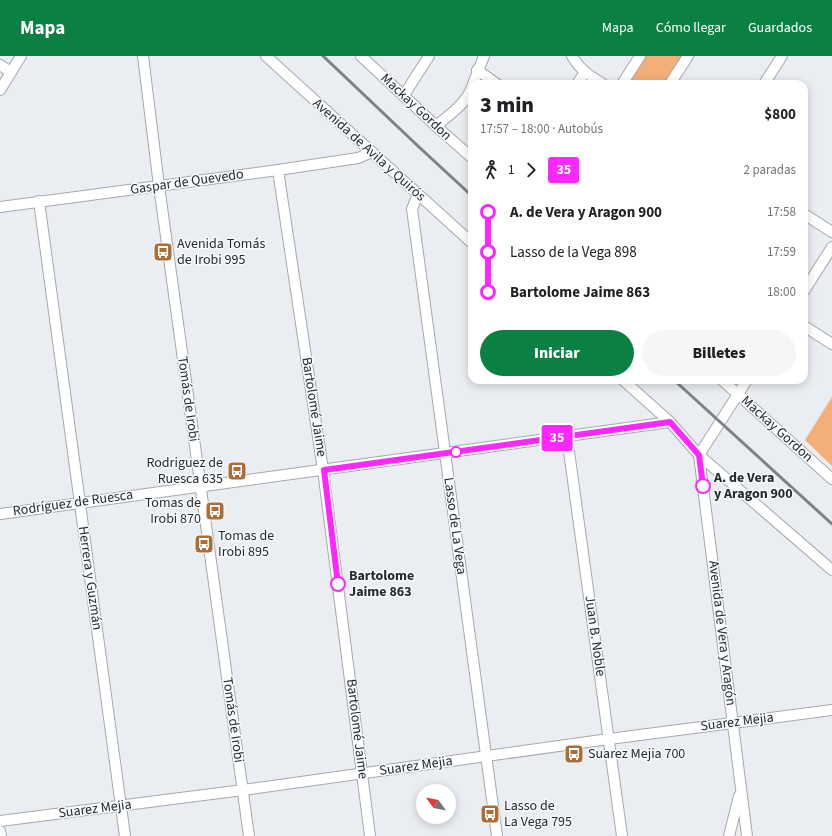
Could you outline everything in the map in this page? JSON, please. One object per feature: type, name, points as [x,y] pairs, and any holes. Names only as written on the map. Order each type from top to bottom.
[{"type":"street","points":[[0,90],[21,56]]},
{"type":"street","name":"Tomás de Irobi","points":[[143,56],[159,186],[249,836]]},
{"type":"street","name":"Avenida de Avila y Quirós","points":[[266,56],[468,239]]},
{"type":"street","name":"Mackay Gordon","points":[[361,56],[468,154]]},
{"type":"street","points":[[404,95],[429,56]]},
{"type":"street","points":[[474,80],[484,56]]},
{"type":"street","points":[[572,56],[577,65],[597,80]]},
{"type":"street","points":[[625,80],[640,56]]},
{"type":"street","points":[[673,80],[688,56]]},
{"type":"street","points":[[767,80],[782,56]]},
{"type":"street","points":[[0,65],[11,72]]},
{"type":"street","points":[[478,70],[492,80]]},
{"type":"street","points":[[580,80],[585,72]]},
{"type":"street","points":[[436,126],[464,102],[468,97]]},
{"type":"street","name":"Gaspar de Quevedo","points":[[0,207],[278,170],[358,158],[372,152]]},
{"type":"street","name":"Bartolomé Jaime","points":[[278,170],[324,470],[370,836]]},
{"type":"street","name":"Lasso de La Vega","points":[[418,194],[412,209],[497,836]]},
{"type":"street","name":"Herrera y Guzmán","points":[[39,201],[125,836]]},
{"type":"street","points":[[808,217],[832,232]]},
{"type":"street","points":[[808,285],[832,247]]},
{"type":"street","points":[[808,329],[832,344]]},
{"type":"street","points":[[627,384],[670,422],[699,455],[832,570]]},
{"type":"street","name":"Mackay Gordon","points":[[727,384],[832,479]]},
{"type":"street","points":[[699,455],[744,384]]},
{"type":"street","name":"Rodríguez de Ruesca","points":[[0,514],[670,422]]},
{"type":"street","name":"Juan B. Noble","points":[[567,437],[622,836]]},
{"type":"street","name":"Avenida de Vera y Aragón","points":[[699,455],[747,836]]},
{"type":"street","name":"Suarez Mejia","points":[[0,821],[243,790],[609,739],[832,710]]},
{"type":"street","points":[[729,836],[741,788]]},
{"type":"street","points":[[0,831],[1,836]]},
{"type":"shaded area","points":[[645,56],[682,56],[667,80],[630,80]]},
{"type":"shaded area","points":[[832,397],[832,466],[805,440]]},
{"type":"railway","points":[[323,56],[468,192]]},
{"type":"railway","points":[[678,384],[832,524]]},
{"type":"bus line","name":"35","points":[[338,584],[324,470],[670,422],[699,455],[703,486]]},
{"type":"place","name":"Avenida Tomás de Irobi 995","points":[[163,252]]},
{"type":"place","name":"Rodriguez de Ruesca 635","points":[[237,471]]},
{"type":"place","name":"A. de Vera y Aragon 900","points":[[703,486]]},
{"type":"place","name":"Tomas de Irobi 870","points":[[215,511]]},
{"type":"place","name":"Tomas de Irobi 895","points":[[204,544]]},
{"type":"place","name":"Bartolome Jaime 863","points":[[338,584]]},
{"type":"place","name":"Suarez Mejia 700","points":[[574,754]]},
{"type":"place","name":"Lasso de La Vega 795","points":[[490,814]]}]
